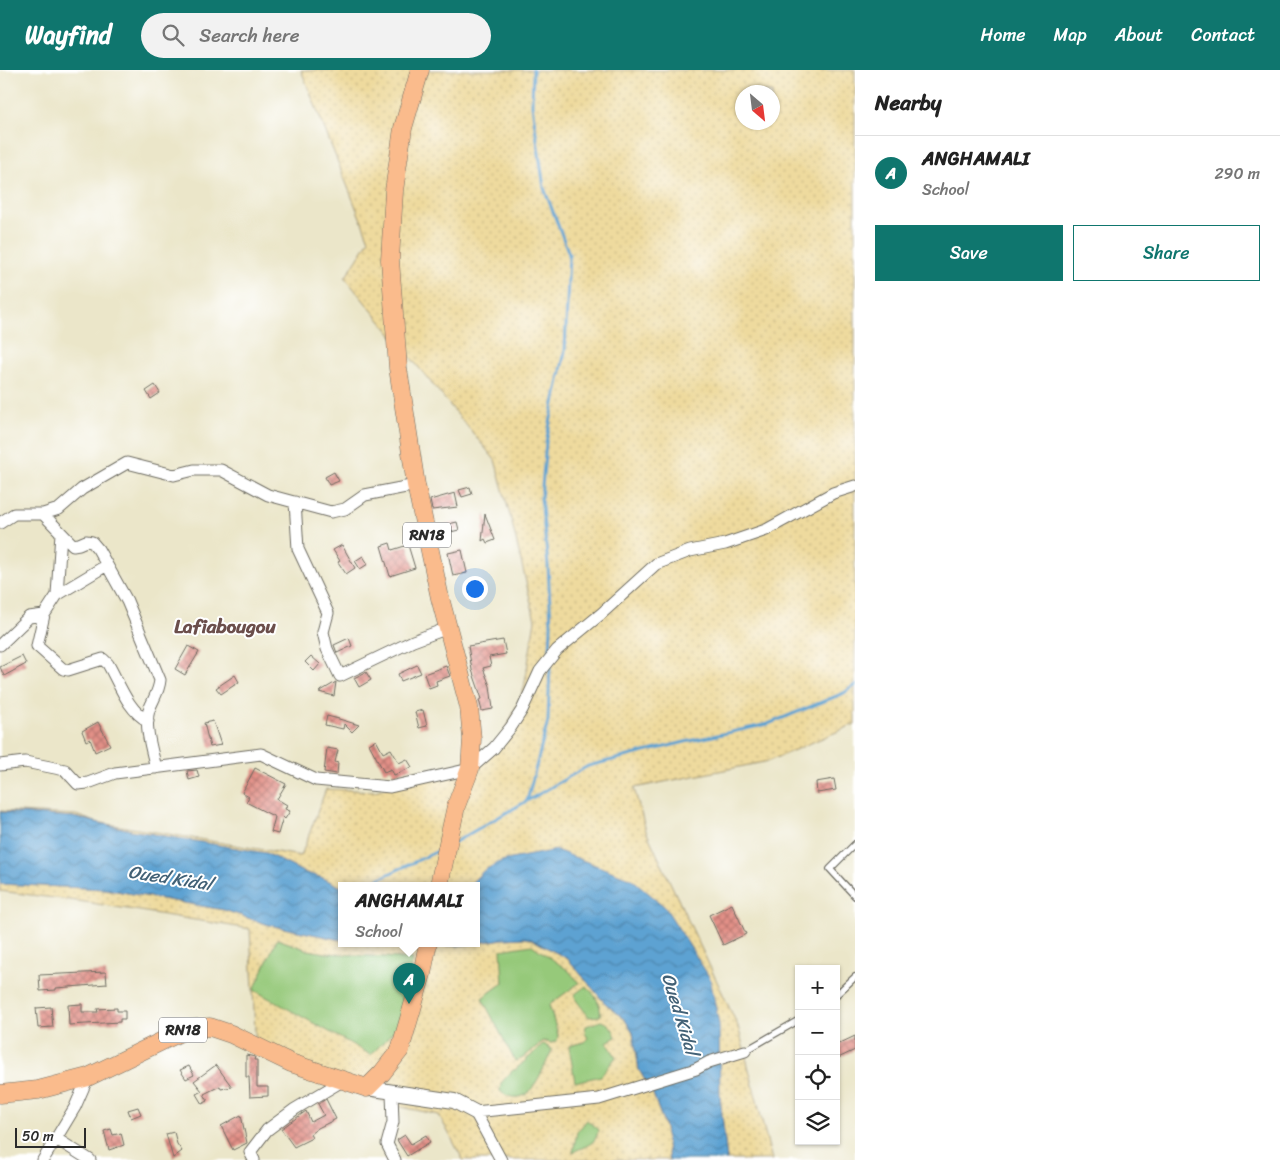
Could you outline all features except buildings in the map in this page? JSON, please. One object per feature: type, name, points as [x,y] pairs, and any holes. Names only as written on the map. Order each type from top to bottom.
[{"type":"main road","name":"RN18","points":[[420,70],[402,128],[394,191],[390,260],[398,368],[416,485],[468,707],[472,739],[470,769],[456,806],[440,882]]},
{"type":"main road","points":[[368,1088],[400,1050],[422,974],[427,947]]},
{"type":"main road","name":"RN18","points":[[0,1094],[38,1090],[88,1077],[187,1029],[210,1027],[231,1034],[291,1063],[368,1088]]},
{"type":"street","points":[[0,523],[14,514],[43,514],[59,508],[82,489],[127,463],[174,475],[194,470],[221,470],[268,495],[331,512],[345,509],[365,495],[416,485]]},
{"type":"street","points":[[0,765],[25,762],[66,770],[78,784],[88,783],[115,773],[261,754],[316,780],[390,787],[470,769],[494,748],[511,728],[522,710],[540,671],[557,650],[601,614],[656,564],[690,551],[725,544],[766,530],[833,494],[855,486]]},
{"type":"street","points":[[295,502],[298,549],[328,613],[323,632],[327,649],[340,676],[413,641],[448,628]]},
{"type":"street","points":[[43,514],[73,545],[86,541],[92,542],[98,549],[127,602],[160,680],[159,690],[148,711],[148,735],[156,768]]},
{"type":"street","points":[[57,595],[61,533]]},
{"type":"street","points":[[107,565],[57,595],[44,615],[37,646],[63,669],[68,670],[103,659],[108,664],[132,708],[140,717],[148,721]]},
{"type":"street","points":[[0,645],[29,618],[44,615]]},
{"type":"street","points":[[368,1088],[454,1101],[475,1112],[599,1099],[696,1069],[708,1062],[745,1051]]},
{"type":"street","points":[[43,1160],[75,1107],[88,1077]]},
{"type":"street","points":[[241,1160],[252,1156],[267,1130],[295,1109],[344,1080]]},
{"type":"street","points":[[392,1093],[392,1122],[387,1144],[395,1160]]},
{"type":"street","points":[[475,1112],[501,1160]]},
{"type":"street","points":[[55,1138],[90,1160]]},
{"type":"lane","points":[[855,844],[830,869],[855,896]]},
{"type":"lane","points":[[840,990],[855,977]]},
{"type":"lane","points":[[745,1051],[795,1022]]},
{"type":"sand","points":[[301,70],[855,70],[855,724],[769,761],[634,788],[646,831],[738,1026],[772,1160],[727,1160],[720,1097],[483,871],[472,882],[338,882],[338,886],[323,878],[303,872],[266,853],[135,831],[73,817],[0,812],[76,815],[96,822],[301,856],[326,789],[375,791],[460,765],[500,744],[524,688],[535,620],[495,460],[345,278],[369,240]]},
{"type":"sand","points":[[0,884],[105,889],[224,910],[269,925],[338,939],[338,947],[480,947],[480,942],[503,939],[531,939],[568,959],[604,1002],[625,1020],[633,1032],[639,1070],[653,1094],[665,1128],[669,1160],[463,1160],[439,1115],[397,1106],[351,1091],[256,1051],[250,929],[85,902],[0,891]],"holes":[[[277,939],[308,950],[325,953],[413,959],[255,990]],[[502,950],[579,983],[549,1005],[558,1035],[551,1043],[543,1041],[523,1058],[482,998],[503,983]],[[588,1035],[601,1076],[569,1046],[584,1042]],[[515,1070],[533,1083],[528,1093],[512,1071]]]},
{"type":"green space","points":[[277,939],[308,950],[325,953],[413,959],[400,1024],[371,1055],[254,990]]},
{"type":"green space","points":[[532,945],[569,971],[579,983],[549,1005],[558,1035],[557,1041],[551,1043],[543,1041],[523,1058],[515,1061],[482,998],[503,983],[501,950]]},
{"type":"green space","points":[[586,986],[597,1000],[600,1016],[589,1017],[576,1000],[575,994]]},
{"type":"green space","points":[[601,1021],[609,1025],[615,1034],[616,1037],[607,1042],[616,1057],[601,1076],[575,1082],[569,1046],[584,1042],[588,1038],[585,1033],[586,1026]]},
{"type":"green space","points":[[544,1044],[552,1050],[539,1078],[529,1092],[526,1095],[514,1097],[500,1091],[501,1083],[513,1070]]},
{"type":"green space","points":[[587,1120],[598,1130],[597,1135],[593,1142],[573,1152],[577,1132]]},
{"type":"water","name":"Oued Kidal","points":[[0,812],[73,817],[135,831],[266,853],[303,872],[323,878],[338,886],[338,939],[269,925],[224,910],[105,889],[0,884]]},
{"type":"water","name":"Oued Kidal","points":[[556,850],[632,879],[665,907],[710,978],[719,1024],[720,1097],[727,1160],[669,1160],[665,1127],[653,1094],[639,1070],[633,1032],[625,1020],[604,1002],[568,959],[531,939],[503,939],[480,942],[480,882],[472,882],[483,871],[501,861]]},
{"type":"waterway","points":[[533,70],[532,105],[544,188],[569,254],[565,351],[546,442],[541,498],[548,565],[551,625],[550,651]]},
{"type":"waterway","points":[[527,801],[548,721],[550,665]]},
{"type":"waterway","points":[[455,842],[588,766],[768,724],[844,693],[855,685]]},
{"type":"waterway","points":[[371,882],[440,850]]},
{"type":"place","name":"ANGHAMALI","points":[[409,1004]]},
{"type":"district","name":"Lafiabougou","points":[[225,626]]}]
